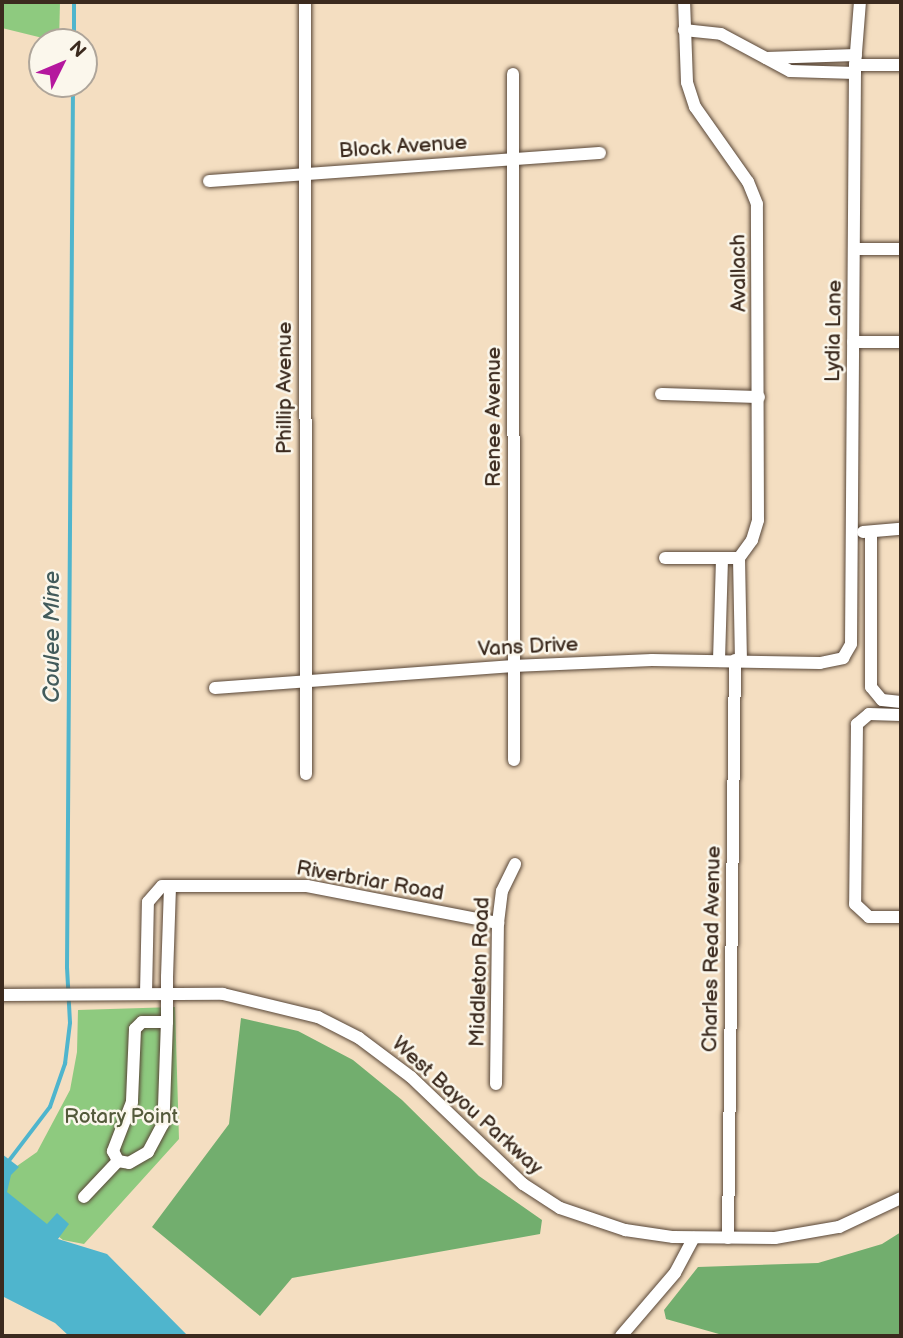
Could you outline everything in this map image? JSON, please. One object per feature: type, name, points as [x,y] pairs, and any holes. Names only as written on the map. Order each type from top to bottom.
[{"type":"street","name":"Phillip Avenue","points":[[305,2],[306,774]]},
{"type":"street","name":"Avallach","points":[[684,2],[687,82],[695,107],[748,182],[757,204],[760,397],[758,520],[752,540],[739,558],[738,660]]},
{"type":"street","name":"Lydia Lane","points":[[843,658],[850,644],[855,64],[861,2]]},
{"type":"street","points":[[684,30],[721,34],[766,58],[901,65]]},
{"type":"street","name":"Renee Avenue","points":[[513,74],[514,760]]},
{"type":"street","name":"Block Avenue","points":[[209,181],[600,153]]},
{"type":"street","points":[[853,249],[901,249]]},
{"type":"street","points":[[853,342],[901,342]]},
{"type":"street","points":[[661,394],[760,397]]},
{"type":"street","points":[[852,531],[901,529]]},
{"type":"street","points":[[871,532],[871,687],[882,700],[901,702]]},
{"type":"street","points":[[664,558],[739,558]]},
{"type":"street","points":[[719,660],[722,560]]},
{"type":"street","name":"Vans Drive","points":[[215,688],[513,666],[719,660],[820,663],[843,658]]},
{"type":"street","name":"Charles Read Avenue","points":[[729,1238],[738,660]]},
{"type":"street","points":[[901,715],[869,714],[857,724],[855,904],[869,917],[901,917]]},
{"type":"street","name":"Middleton Road","points":[[496,1084],[498,923],[502,891],[515,864]]},
{"type":"street","points":[[118,1161],[130,1163],[148,1152],[158,1139],[164,1107],[170,886]]},
{"type":"street","name":"Riverbriar Road","points":[[146,994],[148,902],[153,891],[170,886],[307,886],[498,923]]},
{"type":"street","name":"West Bayou Parkway","points":[[2,995],[102,996],[167,993],[243,997],[318,1017],[386,1057],[494,1161],[550,1202],[625,1230],[694,1238],[813,1234],[861,1220],[901,1198]]},
{"type":"street","points":[[118,1161],[113,1151],[132,1102],[135,1029],[142,1023],[167,1022]]},
{"type":"street","points":[[85,1197],[118,1161]]},
{"type":"street","points":[[621,1336],[675,1273],[694,1238]]},
{"type":"green space","points":[[2,2],[60,2],[59,28],[28,28],[28,34],[2,28]]},
{"type":"green space","name":"Rotary Point","points":[[175,1007],[179,1139],[84,1244],[63,1240],[2,1193],[7,1173],[37,1152],[70,1090],[77,1052],[78,1010]]},
{"type":"green space","points":[[241,1018],[298,1031],[353,1060],[402,1100],[479,1176],[542,1220],[540,1234],[292,1278],[260,1316],[152,1227],[229,1124]]},
{"type":"green space","points":[[901,1232],[901,1336],[726,1336],[666,1319],[664,1310],[698,1267],[818,1263],[882,1244]]},
{"type":"water","points":[[2,1154],[19,1167],[11,1175],[7,1192],[47,1224],[57,1213],[69,1224],[58,1239],[107,1254],[188,1336],[69,1336],[55,1323],[2,1296]]},
{"type":"waterway","name":"Coulee Mine","points":[[74,2],[74,28]]},
{"type":"waterway","name":"Coulee Mine","points":[[2,1170],[50,1107],[65,1064],[70,1023],[67,968],[73,98]]}]
